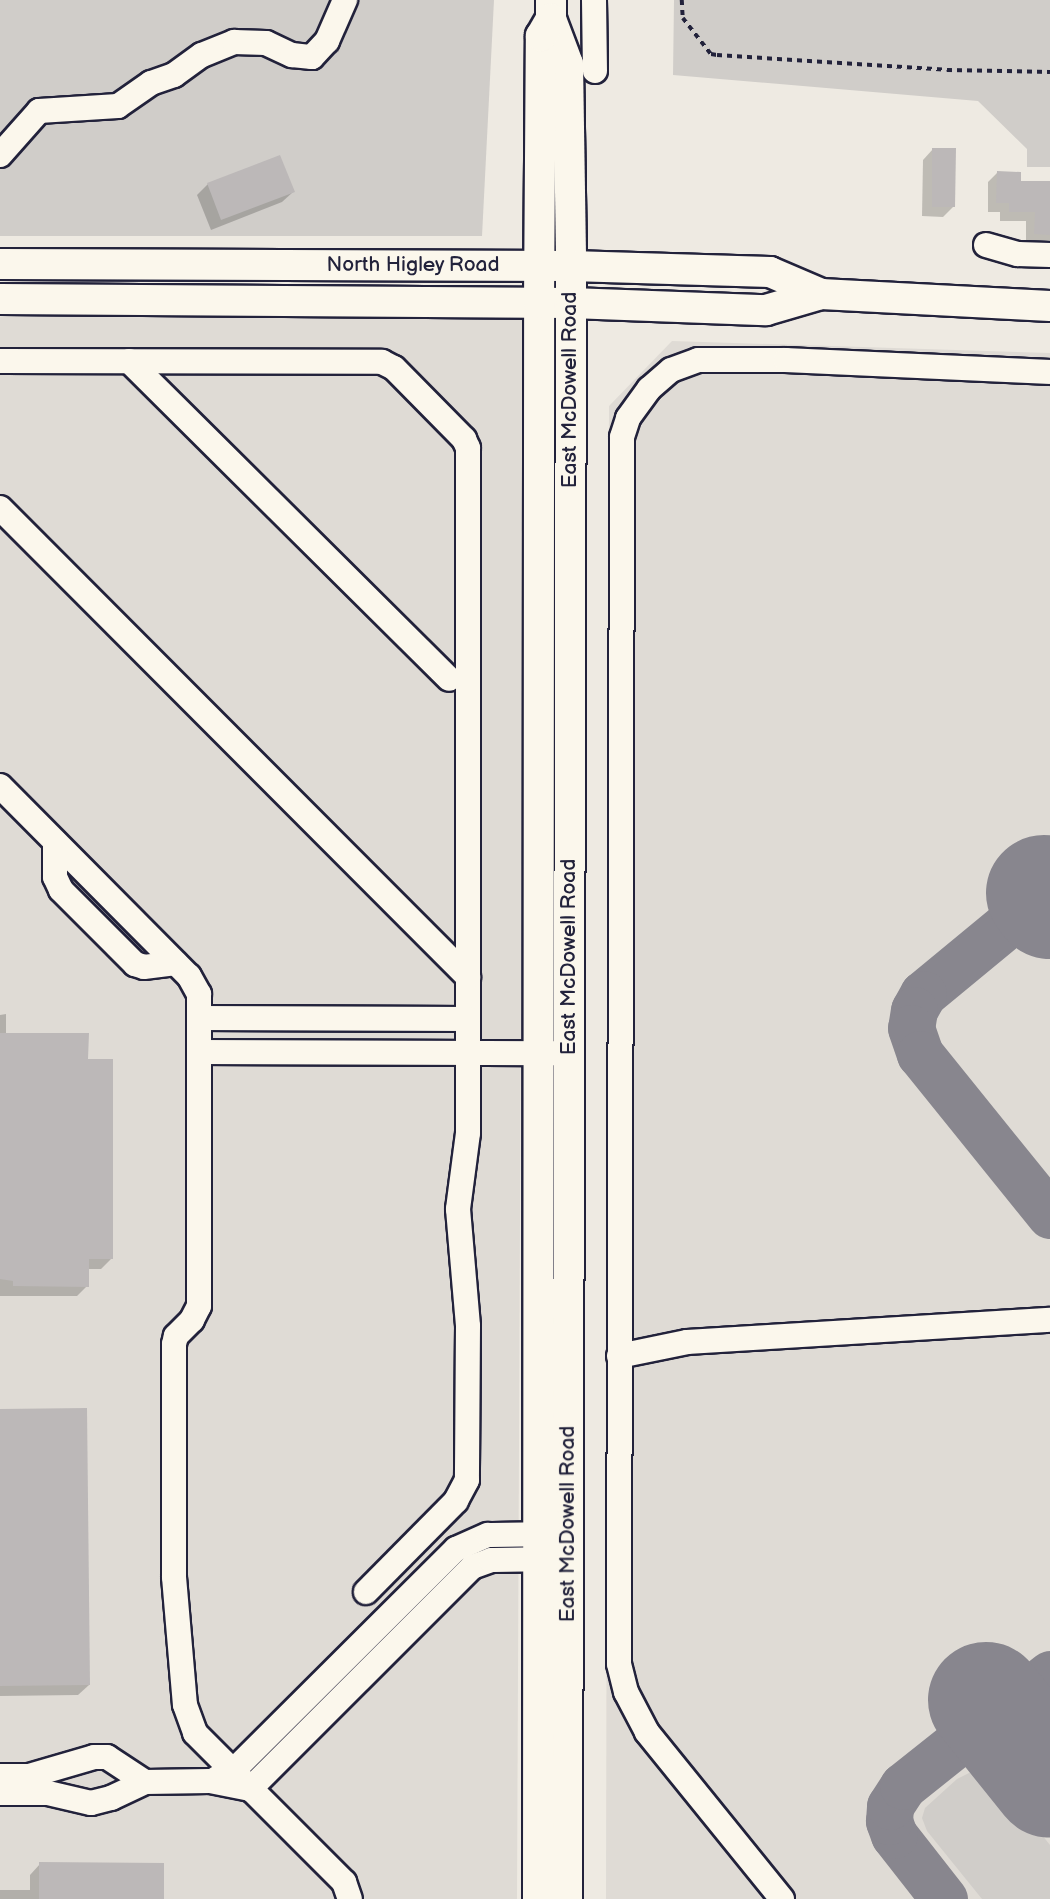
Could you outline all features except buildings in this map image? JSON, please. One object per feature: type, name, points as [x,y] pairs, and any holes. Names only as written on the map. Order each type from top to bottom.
[{"type":"main road","name":"East McDowell Road","points":[[551,9],[568,64],[570,266],[567,1899]]},
{"type":"main road","name":"East McDowell Road","points":[[538,1899],[539,266],[541,36],[551,9]]},
{"type":"main road","name":"North Higley Road","points":[[0,264],[570,266],[770,272],[821,294]]},
{"type":"main road","name":"North Higley Road","points":[[0,299],[570,303],[766,310],[821,294],[1050,306]]},
{"type":"street","points":[[0,155],[39,111],[118,106],[151,83],[174,75],[202,55],[234,42],[265,43],[292,55],[312,57],[327,41],[345,0]]},
{"type":"street","points":[[594,0],[594,71]]},
{"type":"street","points":[[986,245],[1018,254],[1050,254]]},
{"type":"street","points":[[782,1899],[647,1732],[626,1692],[618,1637],[620,457],[628,418],[643,395],[671,370],[698,360],[786,360],[1050,372]]},
{"type":"street","points":[[0,361],[382,362],[394,368],[467,443],[468,1143],[458,1209],[467,1318],[466,1486],[456,1502],[366,1592]]},
{"type":"street","points":[[130,361],[449,679]]},
{"type":"street","points":[[0,508],[468,977]]},
{"type":"street","points":[[0,786],[176,963],[197,988],[199,1306],[173,1344],[174,1598],[185,1705],[190,1725],[233,1772],[344,1882],[350,1899]]},
{"type":"street","points":[[199,1018],[468,1019]]},
{"type":"street","points":[[199,1052],[569,1053]]},
{"type":"street","points":[[619,1356],[687,1342],[1050,1320]]},
{"type":"street","points":[[210,1781],[233,1772],[449,1554],[481,1537],[538,1546],[568,1546]]},
{"type":"street","points":[[250,1789],[472,1567],[538,1546]]},
{"type":"street","points":[[0,1776],[29,1776],[94,1757],[107,1757],[145,1782]]},
{"type":"street","points":[[0,1793],[48,1793],[92,1802],[111,1798],[145,1782],[210,1781],[250,1789]]},
{"type":"path","points":[[682,0],[683,18],[711,54],[947,70],[1050,72]]},
{"type":"shaded area","points":[[0,0],[494,0],[482,236],[0,236]]},
{"type":"shaded area","points":[[674,0],[1050,0],[1050,167],[1027,167],[1027,149],[978,101],[673,75]]},
{"type":"shaded area","points":[[0,317],[524,318],[517,1899],[0,1899]]},
{"type":"shaded area","points":[[672,341],[1050,353],[1050,1899],[606,1899],[609,406]]},
{"type":"shaded area","points":[[973,1771],[986,1772],[997,1779],[1050,1845],[1050,1899],[982,1899],[927,1831],[922,1818],[925,1808],[957,1779]]},
{"type":"taxiway","points":[[1050,889],[923,994],[914,1010],[911,1028],[920,1054],[1050,1215]]},
{"type":"taxiway","points":[[998,1715],[1050,1674]]},
{"type":"taxiway","points":[[944,1899],[894,1835],[889,1821],[890,1806],[903,1786],[996,1712]]},
{"type":"runway","points":[[1044,893],[1050,901]]},
{"type":"runway","points":[[986,1700],[1050,1780]]}]
